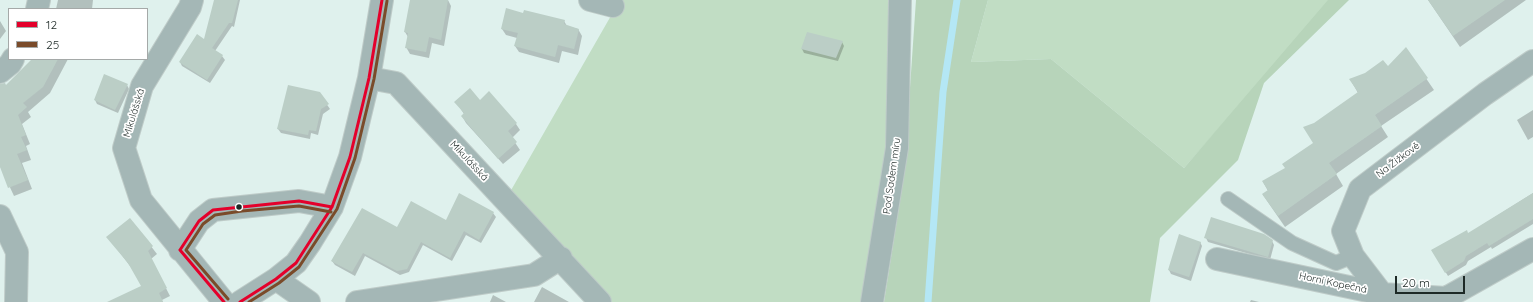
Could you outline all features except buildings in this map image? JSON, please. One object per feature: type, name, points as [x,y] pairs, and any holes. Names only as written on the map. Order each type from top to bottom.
[{"type":"street","name":"Mikulášská","points":[[192,0],[190,6],[142,86],[124,148],[141,200],[180,250],[224,302]]},
{"type":"street","points":[[240,302],[276,279],[296,263],[332,207],[350,157],[369,78],[382,0]]},
{"type":"street","points":[[590,0],[613,6]]},
{"type":"street","name":"Pod Sadem míru","points":[[872,302],[897,148],[900,0]]},
{"type":"street","points":[[0,72],[10,64],[12,60]]},
{"type":"street","name":"Na Žižkově","points":[[1382,294],[1352,256],[1343,230],[1360,189],[1485,94],[1533,61]]},
{"type":"street","name":"Mikulášská","points":[[369,78],[396,83],[561,258],[600,302]]},
{"type":"street","points":[[180,250],[199,221],[213,210],[299,201],[332,207]]},
{"type":"street","points":[[0,216],[16,252],[16,302]]},
{"type":"street","name":"Horní Kopečná","points":[[1217,259],[1382,294],[1446,298],[1533,249]]},
{"type":"street","points":[[357,302],[534,275],[561,258]]},
{"type":"street","points":[[276,279],[310,302]]},
{"type":"lane","points":[[1228,199],[1292,243],[1336,263],[1352,256]]},
{"type":"green space","points":[[620,0],[892,0],[892,148],[863,302],[604,302],[510,192]]},
{"type":"green space","points":[[916,0],[988,0],[971,62],[1051,59],[1184,168],[1328,0],[1349,0],[1264,83],[1238,160],[1160,238],[1150,302],[884,302],[904,175]]},
{"type":"green space","points":[[988,0],[1332,0],[1184,168],[1051,59],[971,62]]},
{"type":"waterway","points":[[928,302],[943,92],[957,0]]},
{"type":"transit line","name":"12","points":[[240,302],[276,279],[296,263],[332,207],[350,157],[369,78],[382,0]]},
{"type":"transit line","name":"25","points":[[249,302],[279,283],[299,267],[337,209],[355,158],[374,79],[387,1]]},
{"type":"transit line","name":"12","points":[[180,250],[199,221],[213,210],[299,201],[332,207]]},
{"type":"transit line","name":"25","points":[[228,299],[186,250],[203,224],[215,215],[242,211],[299,206],[331,212]]},
{"type":"transit line","name":"12","points":[[180,250],[224,302]]}]
